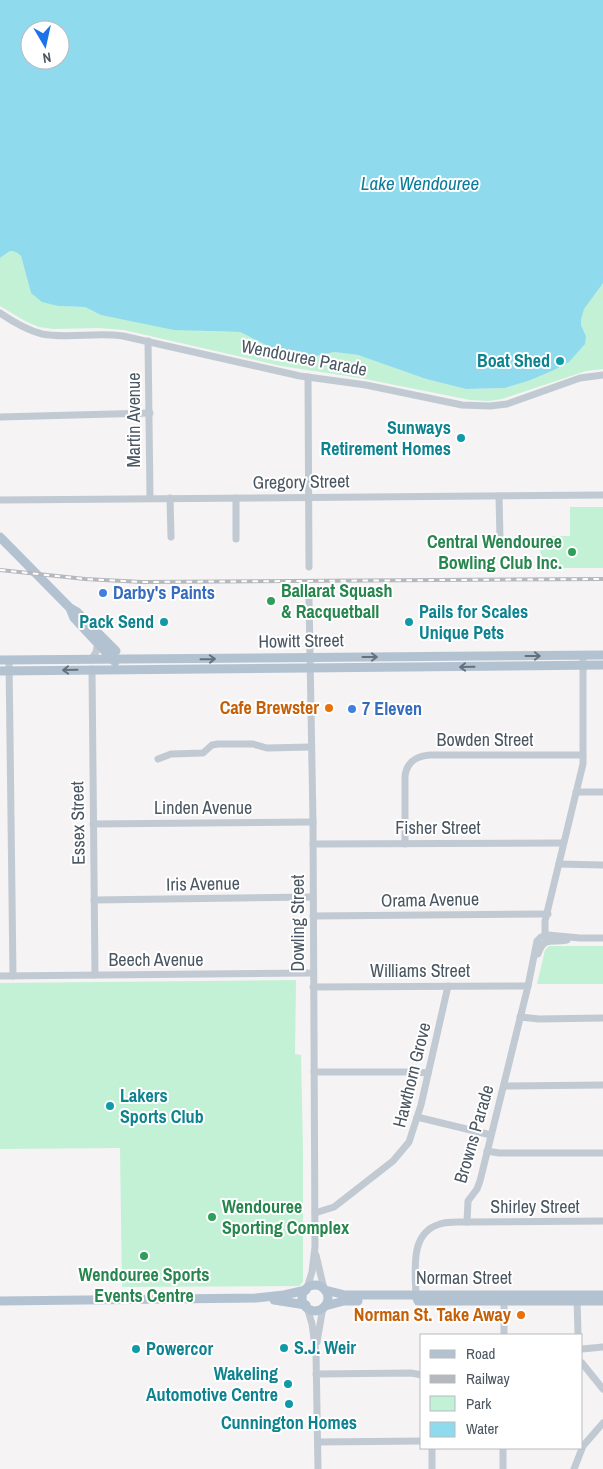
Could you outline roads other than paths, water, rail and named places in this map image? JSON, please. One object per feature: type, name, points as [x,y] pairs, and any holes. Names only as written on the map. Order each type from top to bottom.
[{"type":"main road","points":[[0,537],[70,608],[77,612],[115,655],[119,669]]},
{"type":"main road","points":[[70,608],[74,618],[98,642],[115,655]]},
{"type":"main road","name":"Howitt Street","points":[[5,670],[91,665],[115,655],[124,659],[189,664],[310,668],[603,665]]},
{"type":"main road","name":"Howitt Street","points":[[5,660],[91,665],[119,669],[310,657],[603,655]]},
{"type":"main road","name":"Norman Street","points":[[0,1301],[256,1298],[284,1296],[314,1285],[345,1295],[416,1298]]},
{"type":"main road","points":[[306,1289],[303,1297],[306,1306]]},
{"type":"main road","points":[[324,1307],[328,1297],[325,1289]]},
{"type":"main road","name":"Norman Street","points":[[256,1298],[306,1306],[316,1310],[352,1300],[577,1298],[603,1295]]},
{"type":"main road","name":"Norman Street","points":[[577,1298],[603,1301]]},
{"type":"street","name":"Wendouree Parade","points":[[0,313],[22,327],[43,334],[114,334],[308,377],[366,385],[452,404],[480,406],[507,404],[580,378],[603,376]]},
{"type":"street","name":"Martin Avenue","points":[[148,341],[150,498]]},
{"type":"street","points":[[308,377],[309,567]]},
{"type":"street","points":[[0,417],[150,413]]},
{"type":"street","name":"Gregory Street","points":[[0,500],[603,495]]},
{"type":"street","points":[[499,496],[500,539]]},
{"type":"street","points":[[170,498],[171,537]]},
{"type":"street","points":[[236,498],[236,539]]},
{"type":"street","name":"Dowling Street","points":[[306,1289],[311,1276],[315,1247],[313,822],[309,599]]},
{"type":"street","points":[[91,665],[98,642]]},
{"type":"street","points":[[584,655],[583,764],[548,914],[547,937],[603,938]]},
{"type":"street","points":[[119,669],[124,659]]},
{"type":"street","points":[[5,660],[12,976]]},
{"type":"street","name":"Essex Street","points":[[91,665],[95,975]]},
{"type":"street","points":[[158,759],[171,754],[203,752],[218,744],[255,744],[267,748],[311,747]]},
{"type":"street","name":"Bowden Street","points":[[405,844],[405,771],[409,764],[417,758],[430,755],[583,755]]},
{"type":"street","points":[[576,792],[603,792]]},
{"type":"street","name":"Linden Avenue","points":[[93,824],[313,822]]},
{"type":"street","name":"Fisher Street","points":[[313,844],[564,843]]},
{"type":"street","points":[[559,864],[603,865]]},
{"type":"street","name":"Iris Avenue","points":[[94,900],[313,897]]},
{"type":"street","name":"Orama Avenue","points":[[313,916],[548,914]]},
{"type":"street","name":"Browns Parade","points":[[467,1222],[468,1204],[479,1184],[532,971],[537,943],[540,939],[547,937]]},
{"type":"street","name":"Beech Avenue","points":[[0,976],[313,974]]},
{"type":"street","name":"Hawthorn Grove","points":[[315,1213],[334,1207],[398,1156],[409,1142],[418,1117],[448,986]]},
{"type":"street","name":"Williams Street","points":[[313,987],[528,986]]},
{"type":"street","points":[[520,1017],[603,1018]]},
{"type":"street","points":[[314,1072],[428,1073]]},
{"type":"street","points":[[504,1086],[603,1085]]},
{"type":"street","points":[[418,1117],[491,1135]]},
{"type":"street","points":[[487,1151],[499,1153],[603,1152]]},
{"type":"street","name":"Shirley Street","points":[[467,1222],[603,1221]]},
{"type":"street","points":[[416,1298],[416,1253],[421,1238],[429,1229],[440,1224],[467,1222]]},
{"type":"street","name":"Dowling Street","points":[[315,1247],[325,1289]]},
{"type":"street","points":[[504,1298],[504,1334]]},
{"type":"street","points":[[577,1298],[578,1334]]},
{"type":"street","points":[[306,1306],[312,1324],[316,1353]]},
{"type":"street","points":[[318,1469],[316,1353],[319,1324],[324,1307]]},
{"type":"street","points":[[583,1349],[603,1347]]},
{"type":"street","points":[[583,1364],[603,1389]]},
{"type":"street","points":[[316,1374],[411,1373],[420,1375]]},
{"type":"street","points":[[583,1446],[603,1423]]},
{"type":"street","points":[[318,1442],[420,1441]]},
{"type":"street","points":[[432,1449],[432,1469]]},
{"type":"street","points":[[503,1449],[503,1469]]},
{"type":"street","points":[[574,1469],[582,1449]]},
{"type":"water","name":"Lake Wendouree","points":[[0,0],[603,0],[603,283],[584,309],[581,319],[581,325],[586,336],[585,344],[569,362],[554,370],[505,388],[466,389],[426,379],[358,355],[334,352],[312,357],[274,349],[240,332],[174,330],[101,315],[85,307],[58,306],[42,302],[31,293],[21,256],[16,252],[10,251],[0,258]]},
{"type":"railway","points":[[0,570],[85,579],[142,582],[603,579]]},
{"type":"place","name":"Boat Shed","points":[[560,361]]},
{"type":"place","name":"Sunways Retirement Homes","points":[[461,438]]},
{"type":"place","name":"Central Wendouree Bowling Club Inc.","points":[[572,552]]},
{"type":"place","name":"Darby's Paints","points":[[103,593]]},
{"type":"place","name":"Ballarat Squash & Racquetball","points":[[271,601]]},
{"type":"place","name":"Pack Send","points":[[164,622]]},
{"type":"place","name":"Pails for Scales Unique Pets","points":[[409,622]]},
{"type":"place","name":"Cafe Brewster","points":[[329,708]]},
{"type":"place","name":"7 Eleven","points":[[352,709]]},
{"type":"place","name":"Lakers Sports Club","points":[[110,1106]]},
{"type":"place","name":"Wendouree Sporting Complex","points":[[212,1217]]},
{"type":"place","name":"Wendouree Sports Events Centre","points":[[144,1256]]},
{"type":"place","name":"Norman St. Take Away","points":[[521,1315]]},
{"type":"place","name":"S.J. Weir","points":[[284,1348]]},
{"type":"place","name":"Powercor","points":[[136,1349]]},
{"type":"place","name":"Wakeling Automotive Centre","points":[[288,1384]]},
{"type":"place","name":"Cunnington Homes","points":[[289,1404]]}]
